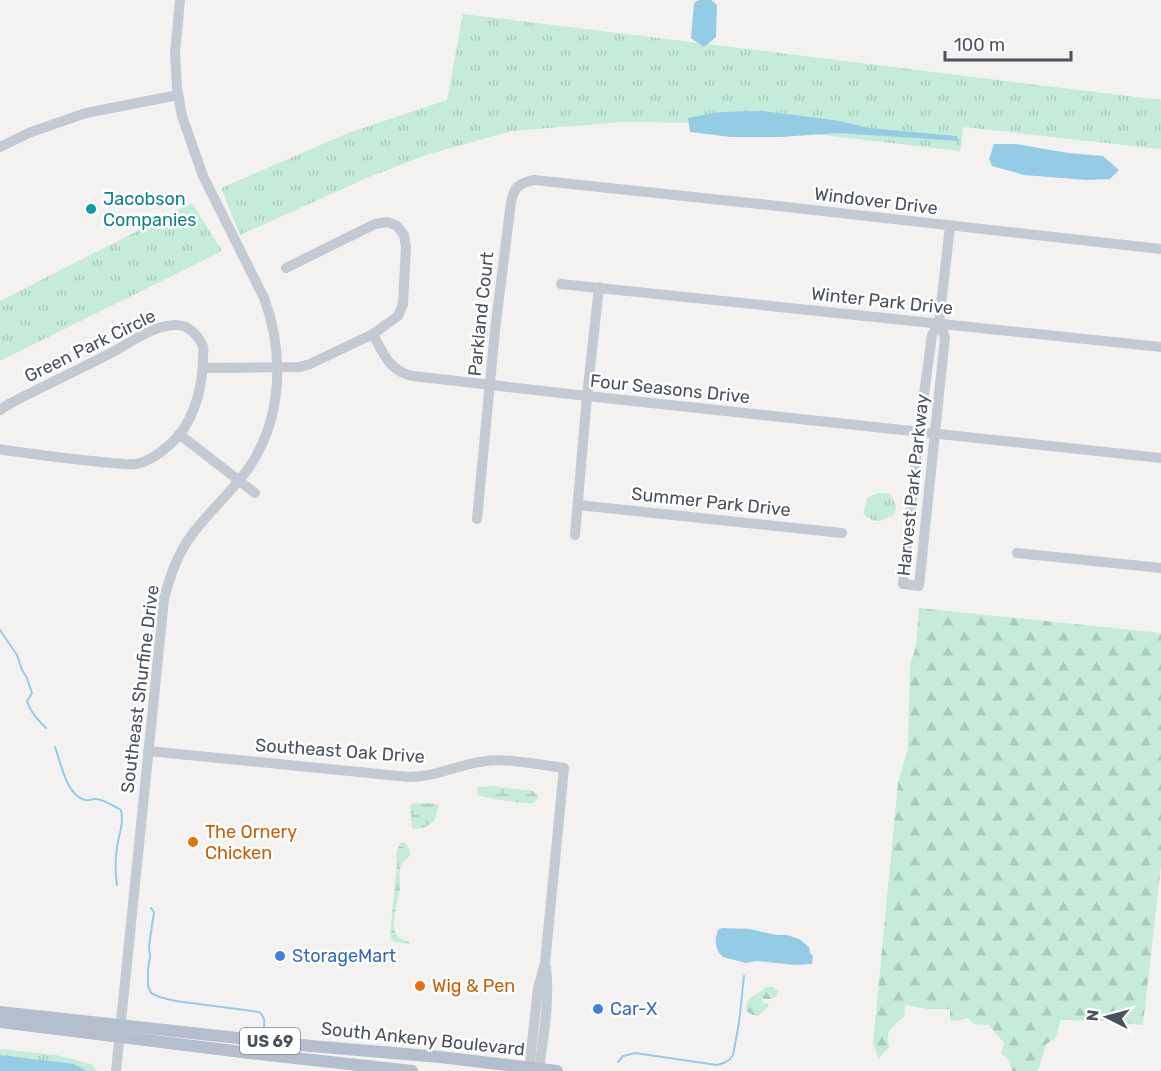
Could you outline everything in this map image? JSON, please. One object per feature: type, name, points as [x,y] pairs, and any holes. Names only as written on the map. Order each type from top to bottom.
[{"type":"main road","name":"South Ankeny Boulevard","points":[[0,1012],[412,1071]]},
{"type":"main road","name":"South Ankeny Boulevard","points":[[0,1022],[440,1057],[557,1071]]},
{"type":"street","name":"Southeast Shurfine Drive","points":[[116,1071],[162,616],[168,582],[178,558],[192,535],[255,458],[270,421],[278,367],[276,339],[266,305],[203,176],[182,116],[175,53],[180,0]]},
{"type":"street","points":[[0,147],[54,123],[86,112],[178,94]]},
{"type":"street","name":"Parkland Court","points":[[477,519],[497,319],[513,193],[518,186],[534,180],[588,186]]},
{"type":"street","name":"Windover Drive","points":[[588,186],[1161,249]]},
{"type":"street","points":[[0,449],[100,462],[138,464],[152,458],[179,434],[189,419],[196,401],[203,368],[300,367],[373,334],[398,316],[403,304],[406,247],[404,235],[397,226],[388,222],[375,224],[286,268]]},
{"type":"street","name":"Harvest Park Parkway","points":[[939,323],[945,336],[919,586],[903,584],[932,335],[939,323],[951,226]]},
{"type":"street","name":"Winter Park Drive","points":[[561,284],[1161,347]]},
{"type":"street","points":[[575,535],[599,287]]},
{"type":"street","name":"Green Park Circle","points":[[0,410],[145,334],[176,325],[186,326],[196,334],[203,347],[203,368]]},
{"type":"street","name":"Four Seasons Drive","points":[[373,334],[389,363],[406,375],[1161,458]]},
{"type":"street","points":[[179,434],[255,493]]},
{"type":"street","name":"Summer Park Drive","points":[[578,505],[842,533]]},
{"type":"street","points":[[1017,553],[1161,568]]},
{"type":"street","name":"Southeast Oak Drive","points":[[148,751],[409,777],[427,776],[488,760],[564,768],[545,963],[548,985],[547,1001],[534,1070]]},
{"type":"green space","points":[[463,14],[1161,100],[1161,149],[963,127],[960,151],[718,123],[623,122],[512,131],[426,155],[369,177],[240,235],[221,188],[348,133],[447,100]]},
{"type":"green space","points":[[192,203],[222,251],[0,361],[0,301]]},
{"type":"green space","points":[[878,493],[890,494],[896,505],[895,514],[875,521],[863,513],[867,498]]},
{"type":"green space","points":[[919,608],[1161,633],[1161,866],[1143,1025],[1061,1020],[1055,1039],[1046,1044],[1037,1071],[1012,1071],[1007,1057],[1001,1054],[1004,1043],[989,1025],[974,1024],[968,1018],[950,1020],[950,1009],[927,1009],[905,1005],[904,1017],[890,1030],[889,1047],[879,1058],[873,1044],[898,783],[908,748],[910,666],[916,646]]},
{"type":"green space","points":[[493,786],[533,791],[538,796],[534,803],[530,803],[478,795],[477,787]]},
{"type":"green space","points":[[411,804],[439,805],[434,821],[427,826],[415,829],[412,828],[410,807]]},
{"type":"green space","points":[[404,842],[410,855],[400,868],[400,889],[394,926],[398,936],[409,944],[393,942],[390,934],[397,865],[396,853],[400,843]]},
{"type":"green space","points":[[766,987],[773,987],[778,991],[777,996],[771,999],[761,999],[769,1006],[758,1016],[746,1011],[750,999]]},
{"type":"green space","points":[[0,1049],[56,1055],[91,1064],[97,1071],[0,1071]]},
{"type":"water","points":[[699,0],[711,0],[717,5],[716,37],[704,47],[691,38],[694,3]]},
{"type":"water","points":[[763,111],[840,121],[868,128],[956,136],[960,141],[839,133],[780,137],[731,137],[690,132],[688,118],[720,112]]},
{"type":"water","points":[[994,144],[1016,144],[1068,153],[1103,156],[1119,170],[1110,179],[1086,180],[1024,175],[992,166],[989,159]]},
{"type":"water","points":[[722,928],[750,929],[799,939],[809,947],[813,956],[812,964],[795,965],[756,961],[746,963],[723,957],[718,951],[716,941],[718,930]]},
{"type":"water","points":[[0,1055],[74,1064],[87,1071],[0,1071]]},
{"type":"waterway","points":[[0,630],[17,655],[27,678],[32,693],[27,701],[28,705],[46,728]]},
{"type":"waterway","points":[[55,747],[65,778],[73,792],[85,800],[100,800],[121,810],[122,824],[116,861],[117,885]]},
{"type":"waterway","points":[[151,908],[154,912],[148,969],[148,986],[151,993],[176,1001],[259,1012],[264,1018],[264,1030]]},
{"type":"waterway","points":[[618,1062],[623,1056],[635,1053],[717,1065],[730,1059],[733,1055],[739,1023],[744,976]]},
{"type":"place","name":"Jacobson Companies","points":[[91,209]]},
{"type":"place","name":"The Ornery Chicken","points":[[193,842]]},
{"type":"place","name":"StorageMart","points":[[280,956]]},
{"type":"place","name":"Wig & Pen","points":[[420,986]]},
{"type":"place","name":"Car-X","points":[[598,1009]]}]
